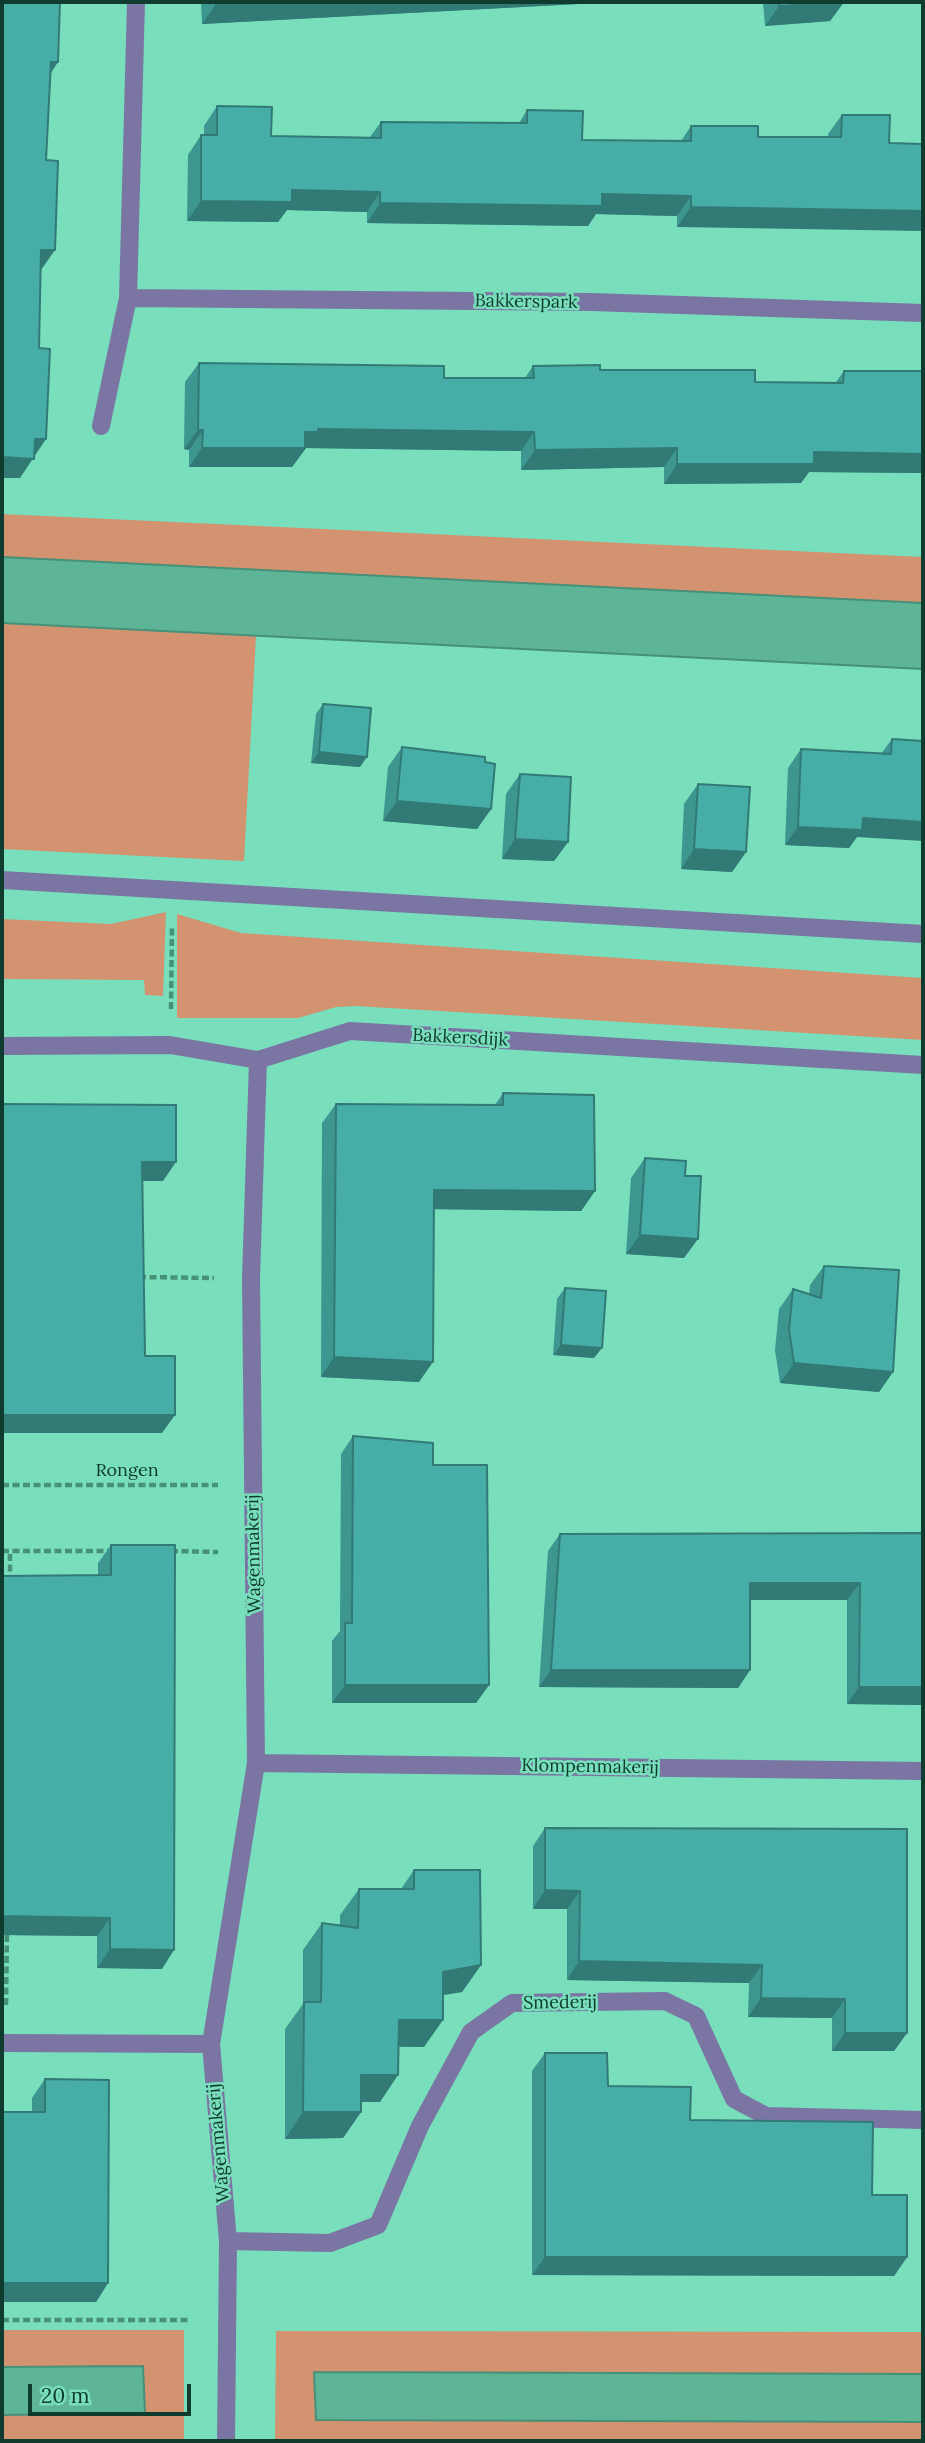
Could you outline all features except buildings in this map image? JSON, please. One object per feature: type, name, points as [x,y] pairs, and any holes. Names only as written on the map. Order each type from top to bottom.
[{"type":"street","points":[[101,426],[128,298],[136,2]]},
{"type":"street","name":"Bakkerspark","points":[[128,298],[591,302],[923,313]]},
{"type":"street","points":[[2,880],[923,934]]},
{"type":"street","name":"Bakkersdijk","points":[[2,1046],[170,1045],[258,1060],[350,1031],[923,1065]]},
{"type":"street","name":"Wagenmakerij","points":[[226,2441],[228,2241],[211,2045],[256,1763],[251,1278],[258,1060]]},
{"type":"street","name":"Klompenmakerij","points":[[256,1763],[923,1771]]},
{"type":"street","name":"Smederij","points":[[228,2241],[330,2243],[378,2225],[420,2126],[471,2032],[512,2003],[665,2001],[696,2016],[734,2099],[766,2116],[923,2120]]},
{"type":"street","points":[[4,2043],[211,2045]]},
{"type":"path","points":[[171,983],[172,919]]},
{"type":"path","points":[[126,1277],[251,1278]]},
{"type":"path","name":"Rongen","points":[[2,1485],[253,1485]]},
{"type":"path","points":[[2,1551],[118,1551]]},
{"type":"path","points":[[10,1551],[10,1592]]},
{"type":"path","points":[[159,1551],[254,1552]]},
{"type":"path","points":[[4,2043],[7,1920]]},
{"type":"path","points":[[2,2320],[228,2320]]},
{"type":"shaded area","points":[[2,514],[923,557],[923,603],[2,557]]},
{"type":"shaded area","points":[[2,557],[923,603],[923,669],[2,623]]},
{"type":"shaded area","points":[[2,623],[256,636],[244,861],[2,849]]},
{"type":"shaded area","points":[[166,912],[163,996],[145,995],[144,980],[2,979],[2,919],[111,924]]},
{"type":"shaded area","points":[[177,914],[241,933],[923,978],[923,1040],[356,1006],[336,1007],[298,1018],[177,1018]]},
{"type":"shaded area","points":[[2,2330],[184,2330],[184,2441],[2,2441],[2,2415],[145,2413],[142,2366],[2,2367]]},
{"type":"shaded area","points":[[276,2331],[923,2332],[923,2374],[314,2372],[317,2420],[923,2422],[923,2441],[275,2441]]},
{"type":"shaded area","points":[[143,2366],[145,2413],[2,2415],[2,2367]]},
{"type":"shaded area","points":[[314,2372],[923,2374],[923,2422],[316,2420]]}]
